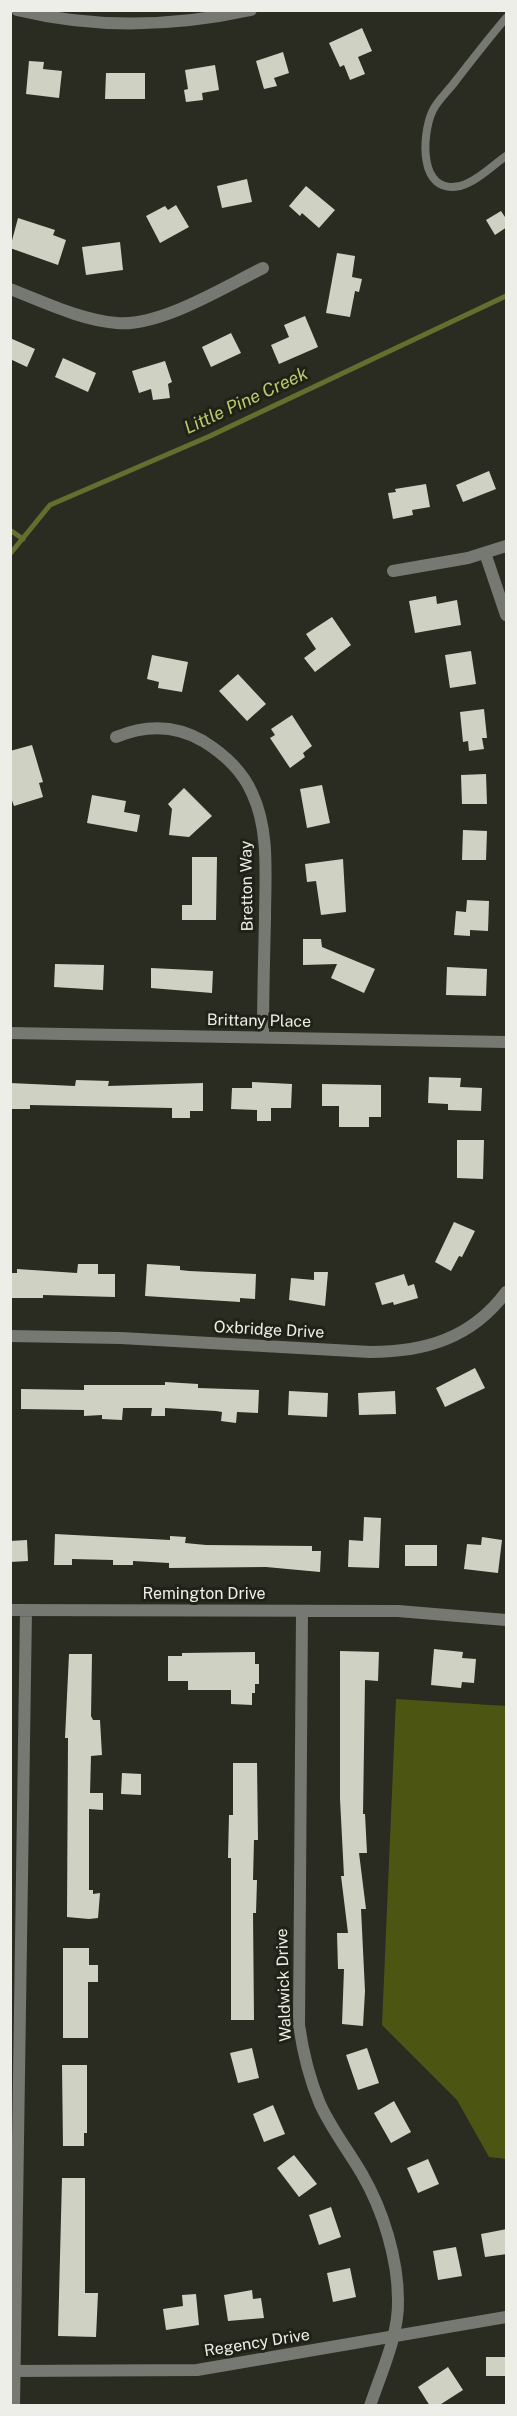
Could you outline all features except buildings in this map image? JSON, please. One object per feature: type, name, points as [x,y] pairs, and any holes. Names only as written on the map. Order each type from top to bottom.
[{"type":"street","points":[[17,10],[76,22],[147,25],[182,23],[251,10]]},
{"type":"street","points":[[10,289],[87,317],[130,323],[162,316],[263,268]]},
{"type":"street","points":[[393,571],[485,554],[507,546]]},
{"type":"street","points":[[485,554],[507,615]]},
{"type":"street","name":"Bretton Way","points":[[116,737],[137,728],[151,727],[181,731],[196,737],[236,767],[252,792],[262,822],[265,859],[263,1037]]},
{"type":"street","name":"Brittany Place","points":[[10,1034],[507,1042]]},
{"type":"street","name":"Oxbridge Drive","points":[[10,1336],[121,1338],[370,1352],[407,1351],[439,1344],[469,1329],[496,1306],[507,1292]]},
{"type":"street","name":"Remington Drive","points":[[10,1610],[398,1611],[507,1620]]},
{"type":"street","points":[[14,2406],[26,1610]]},
{"type":"street","name":"Waldwick Drive","points":[[302,1611],[298,1971],[300,2035],[305,2062],[321,2105],[339,2140],[362,2174],[380,2210],[390,2248],[398,2300],[392,2337],[370,2406]]},
{"type":"street","name":"Regency Drive","points":[[13,2371],[197,2370],[507,2317]]},
{"type":"lane","points":[[507,18],[433,110],[425,131],[423,147],[430,171],[436,179],[450,186],[466,183],[507,156]]},
{"type":"green space","points":[[396,1699],[506,1706],[506,2159],[489,2157],[457,2100],[382,2025]]},
{"type":"waterway","name":"Little Pine Creek","points":[[10,554],[50,505],[210,436],[506,296]]},
{"type":"waterway","name":"Little Pine Creek","points":[[10,530],[23,539]]}]
